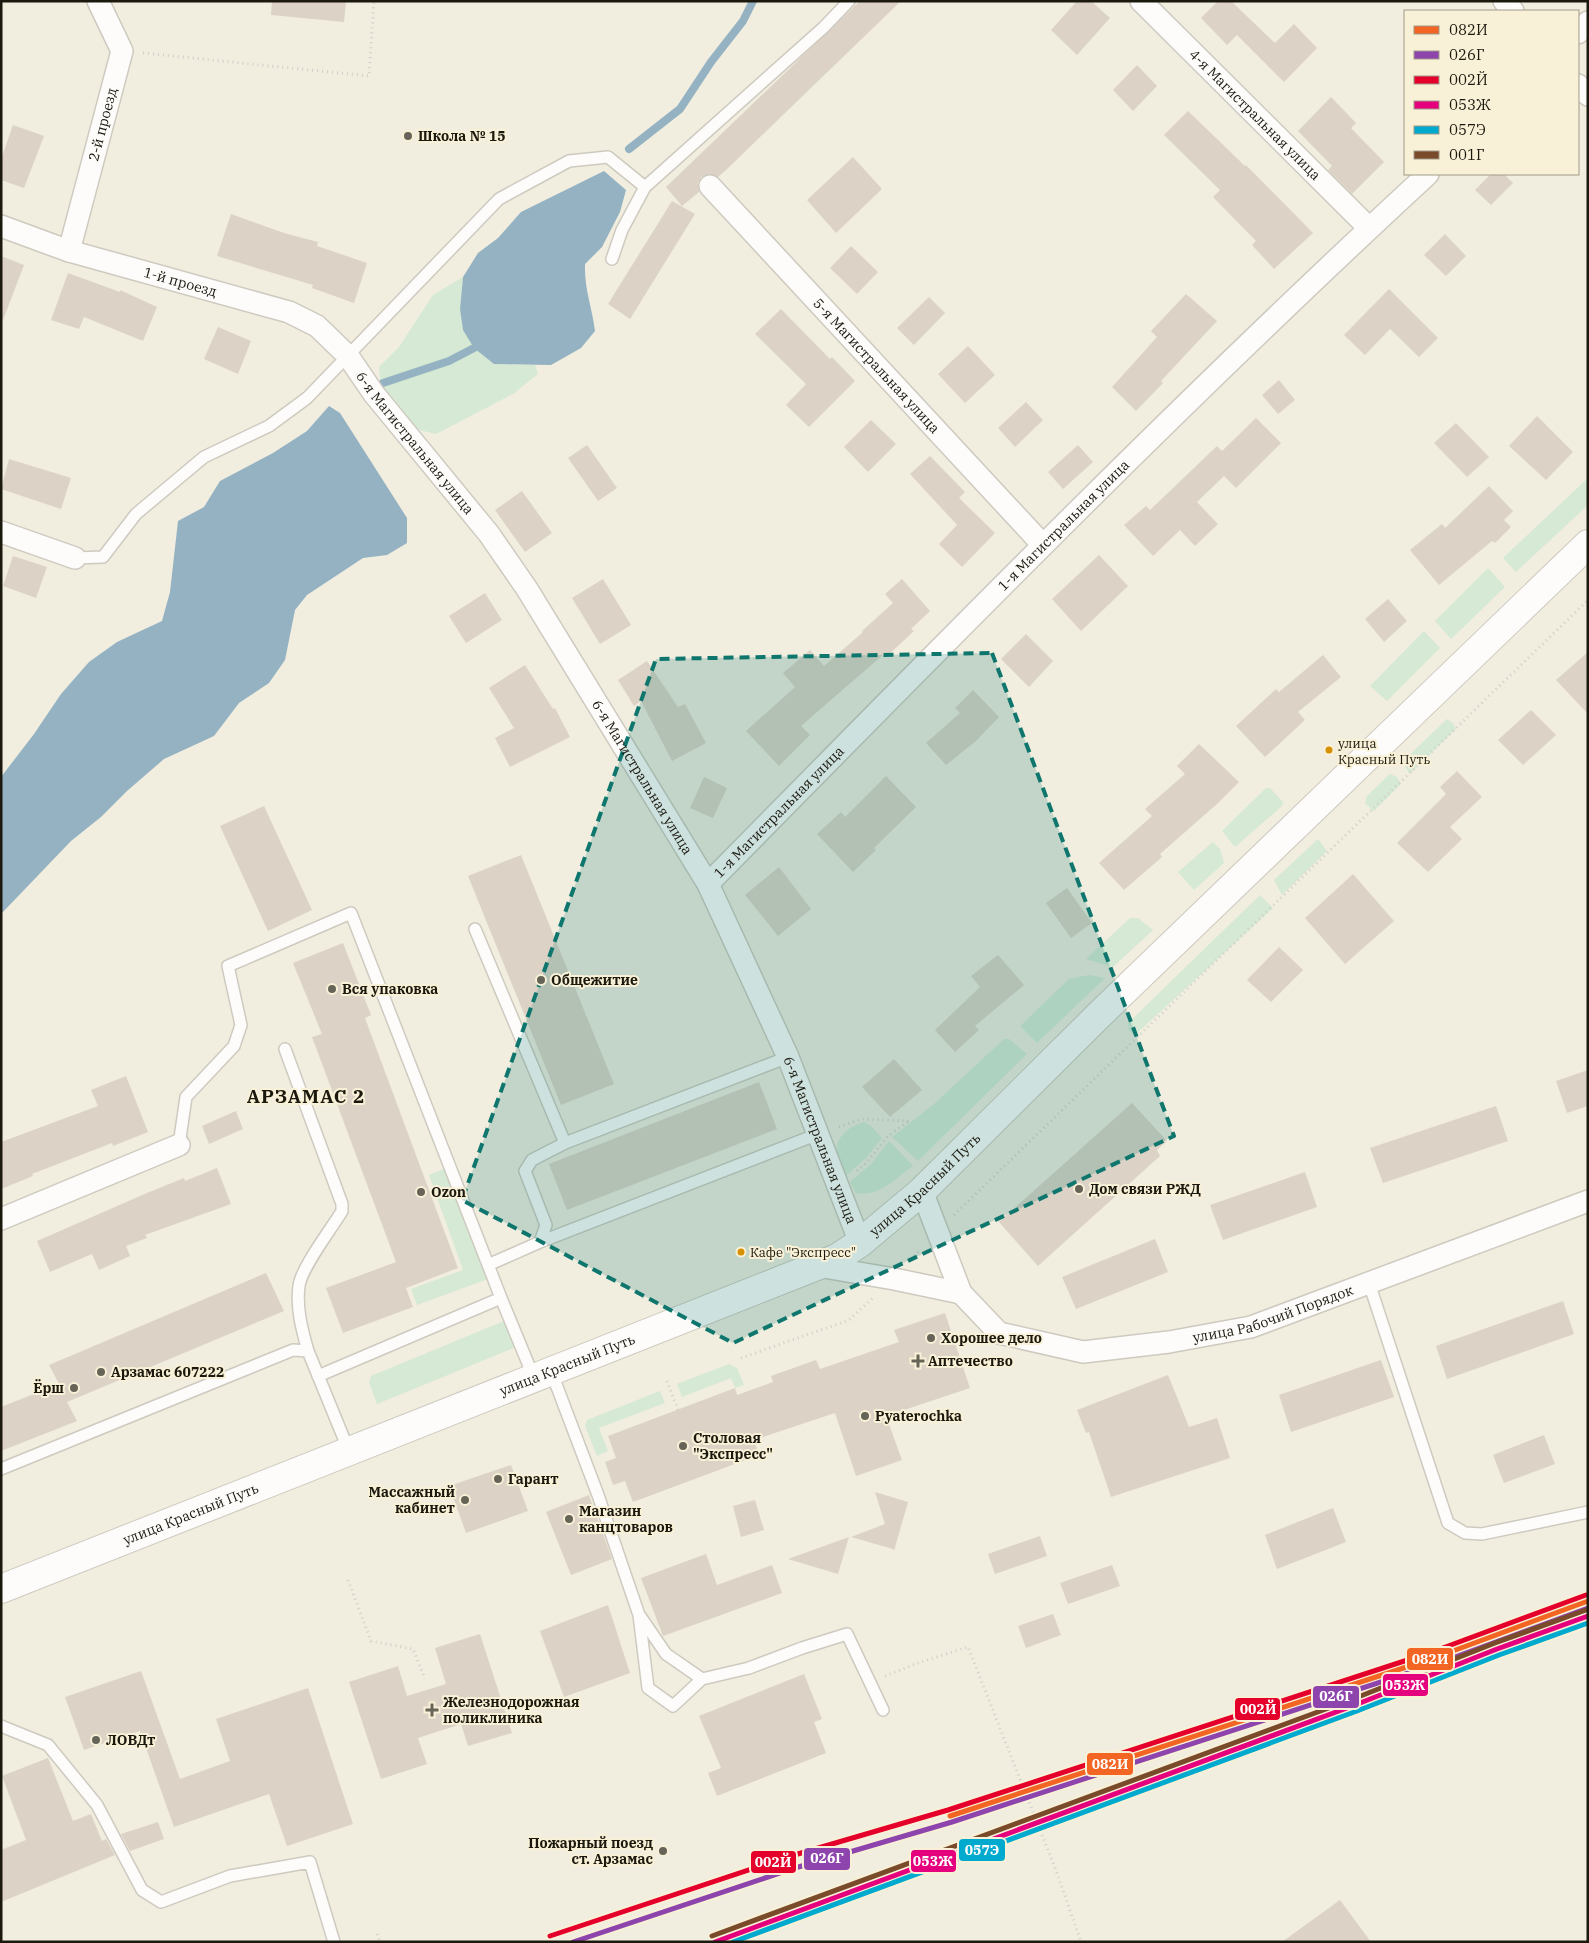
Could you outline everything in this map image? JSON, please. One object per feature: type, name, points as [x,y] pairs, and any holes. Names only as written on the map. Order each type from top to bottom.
[{"type":"main road","name":"улица Красный Путь","points":[[1,1589],[837,1258],[860,1242],[922,1191],[1098,1016],[1588,544]]},
{"type":"street","points":[[98,1],[122,51]]},
{"type":"street","name":"4-я Магистральная улица","points":[[1141,1],[1369,228]]},
{"type":"street","points":[[1579,32],[1588,22]]},
{"type":"street","name":"2-й проезд","points":[[69,251],[122,51]]},
{"type":"street","points":[[1579,86],[1588,95]]},
{"type":"street","name":"1-я Магистральная улица","points":[[708,884],[1042,544],[1369,228],[1427,175]]},
{"type":"street","name":"5-я Магистральная улица","points":[[710,186],[1042,544]]},
{"type":"street","name":"1-й проезд","points":[[1,226],[69,251],[289,312],[317,326],[348,356]]},
{"type":"street","name":"6-я Магистральная улица","points":[[348,356],[374,394],[490,534],[708,884],[788,1057],[860,1242]]},
{"type":"street","points":[[1,532],[74,558]]},
{"type":"street","points":[[1,1219],[179,1145]]},
{"type":"street","name":"улица Рабочий Порядок","points":[[922,1191],[961,1294],[999,1333],[1083,1352],[1169,1342],[1251,1327],[1588,1201]]},
{"type":"street","points":[[818,1266],[894,1279],[961,1294]]},
{"type":"lane","points":[[612,259],[622,230],[645,187],[824,28],[848,1]]},
{"type":"lane","points":[[74,558],[103,557],[136,514],[204,457],[269,426],[308,398],[498,199],[570,161],[608,157],[645,187]]},
{"type":"lane","points":[[179,1145],[186,1097],[234,1046],[241,1025],[228,966],[351,913],[501,1298],[543,1374],[598,1495],[639,1615],[648,1688],[673,1706],[702,1680],[748,1668],[847,1634],[883,1710]]},
{"type":"lane","points":[[475,929],[565,1143]]},
{"type":"lane","points":[[285,1049],[342,1204],[342,1211],[304,1272],[299,1284],[300,1323],[308,1351],[349,1451]]},
{"type":"lane","points":[[540,1242],[546,1225],[525,1171],[532,1160],[565,1143],[788,1057]]},
{"type":"lane","points":[[488,1265],[540,1242],[818,1134]]},
{"type":"lane","points":[[1369,1283],[1448,1523],[1465,1534],[1482,1534],[1588,1512]]},
{"type":"lane","points":[[318,1376],[501,1298]]},
{"type":"lane","points":[[1,1469],[293,1350],[308,1351]]},
{"type":"lane","points":[[639,1615],[666,1654],[702,1680]]},
{"type":"lane","points":[[1,1726],[48,1746],[97,1805],[142,1890],[161,1902],[230,1876],[310,1862],[334,1942]]},
{"type":"path","points":[[122,51],[369,76],[374,1]]},
{"type":"path","points":[[741,1358],[849,1320],[894,1279],[937,1232],[1588,600]]},
{"type":"path","points":[[818,1134],[860,1119],[909,1121],[888,1136],[867,1162],[848,1179],[833,1173]]},
{"type":"path","points":[[667,1381],[678,1410]]},
{"type":"path","points":[[348,1580],[371,1641],[413,1649],[425,1679]]},
{"type":"path","points":[[870,1682],[918,1663],[968,1647],[1081,1942]]},
{"type":"path","points":[[377,1934],[380,1942]]},
{"type":"highlighted area","points":[[992,653],[1174,1136],[733,1343],[462,1200],[656,659]]},
{"type":"green space","points":[[463,277],[460,309],[463,330],[513,365],[535,365],[538,374],[513,394],[436,434],[415,429],[381,387],[379,367],[399,347],[433,295]]},
{"type":"green space","points":[[1588,478],[1588,505],[1516,572],[1503,558]]},
{"type":"green space","points":[[1488,568],[1505,587],[1451,639],[1435,621]]},
{"type":"green space","points":[[1424,631],[1440,648],[1387,701],[1370,686]]},
{"type":"green space","points":[[1447,719],[1453,723],[1456,729],[1410,774],[1402,762]]},
{"type":"green space","points":[[1390,774],[1397,777],[1401,784],[1373,811],[1365,803],[1367,796]]},
{"type":"green space","points":[[1266,788],[1270,788],[1283,802],[1282,806],[1235,847],[1222,831]]},
{"type":"green space","points":[[1318,839],[1327,851],[1282,895],[1274,880]]},
{"type":"green space","points":[[1213,842],[1220,849],[1224,863],[1194,890],[1178,872]]},
{"type":"green space","points":[[1260,895],[1273,908],[1135,1035],[1129,1031],[1128,1023]]},
{"type":"green space","points":[[1130,918],[1138,918],[1153,930],[1113,967],[1086,959]]},
{"type":"green space","points":[[1089,975],[1105,978],[1037,1043],[1020,1026],[1069,979]]},
{"type":"green space","points":[[1004,1039],[1009,1039],[1027,1054],[918,1161],[892,1137],[934,1104]]},
{"type":"green space","points":[[864,1122],[871,1126],[882,1138],[866,1158],[846,1176],[837,1159],[838,1143],[847,1131]]},
{"type":"green space","points":[[889,1141],[913,1166],[879,1190],[872,1193],[856,1193],[850,1182],[872,1163]]},
{"type":"green space","points":[[446,1168],[488,1279],[417,1305],[411,1289],[463,1270],[429,1175]]},
{"type":"green space","points":[[504,1321],[516,1347],[377,1404],[369,1382],[371,1376]]},
{"type":"green space","points":[[729,1364],[737,1368],[744,1385],[735,1388],[731,1378],[682,1397],[677,1384]]},
{"type":"green space","points":[[660,1391],[665,1403],[599,1428],[608,1451],[597,1456],[585,1426],[587,1420]]},
{"type":"water","points":[[604,171],[626,190],[620,212],[602,247],[585,264],[587,289],[595,331],[581,348],[551,365],[494,364],[474,348],[463,330],[460,309],[463,277],[478,253],[498,238],[521,212]]},
{"type":"water","points":[[329,406],[340,413],[407,518],[407,543],[387,555],[363,558],[307,595],[295,610],[285,660],[269,683],[239,703],[214,736],[164,759],[127,791],[101,817],[71,841],[1,914],[1,777],[34,734],[61,694],[89,662],[117,642],[162,621],[170,592],[178,521],[204,507],[220,481],[273,453],[307,431]]},
{"type":"building","points":[[272,1],[346,1],[344,22],[271,15]]},
{"type":"building","points":[[860,1],[901,1],[726,170],[718,177],[708,174],[701,177],[698,183],[699,192],[682,206],[666,187]]},
{"type":"building","points":[[1077,1],[1091,1],[1110,18],[1077,55],[1051,30]]},
{"type":"building","points":[[1218,1],[1231,1],[1275,43],[1294,24],[1317,48],[1284,82],[1237,35],[1227,45],[1201,18]]},
{"type":"building","points":[[1137,65],[1157,86],[1133,111],[1113,90]]},
{"type":"building","points":[[1331,97],[1356,123],[1351,128],[1384,162],[1352,194],[1328,170],[1332,166],[1298,131]]},
{"type":"building","points":[[1188,111],[1246,165],[1313,233],[1274,269],[1252,245],[1256,241],[1213,197],[1220,190],[1164,135]]},
{"type":"building","points":[[13,125],[44,136],[24,188],[1,180],[1,159]]},
{"type":"building","points":[[853,157],[882,189],[836,233],[807,200]]},
{"type":"building","points":[[1490,175],[1505,175],[1513,183],[1491,205],[1475,190]]},
{"type":"building","points":[[672,201],[695,214],[630,319],[608,304]]},
{"type":"building","points":[[231,214],[284,233],[318,242],[317,246],[367,263],[354,303],[312,288],[313,285],[217,256]]},
{"type":"building","points":[[1445,234],[1466,256],[1446,276],[1424,255]]},
{"type":"building","points":[[851,246],[878,272],[857,294],[830,268]]},
{"type":"building","points":[[1,256],[24,265],[3,320],[1,320]]},
{"type":"building","points":[[68,273],[120,292],[120,290],[157,307],[143,341],[84,317],[79,329],[51,320]]},
{"type":"building","points":[[1389,289],[1438,338],[1419,357],[1390,329],[1365,355],[1344,335]]},
{"type":"building","points":[[1186,294],[1217,321],[1136,411],[1112,387],[1157,337],[1151,331]]},
{"type":"building","points":[[929,297],[945,313],[914,345],[897,328]]},
{"type":"building","points":[[781,309],[830,359],[832,357],[855,381],[809,427],[786,405],[806,384],[755,334]]},
{"type":"building","points":[[218,327],[251,341],[238,374],[204,359]]},
{"type":"building","points":[[968,346],[995,375],[965,403],[938,374]]},
{"type":"building","points":[[1279,380],[1295,400],[1278,414],[1262,395]]},
{"type":"building","points":[[1026,402],[1043,420],[1015,447],[998,428]]},
{"type":"building","points":[[1537,416],[1573,452],[1546,480],[1509,446]]},
{"type":"building","points":[[1256,418],[1281,443],[1236,488],[1224,476],[1197,502],[1218,524],[1195,546],[1180,530],[1153,556],[1124,525],[1146,506],[1150,510],[1217,446],[1222,451]]},
{"type":"building","points":[[871,420],[896,444],[868,472],[844,447]]},
{"type":"building","points":[[1456,423],[1489,457],[1467,477],[1434,443]]},
{"type":"building","points":[[587,445],[617,488],[598,501],[568,458]]},
{"type":"building","points":[[1078,445],[1093,462],[1063,489],[1048,472]]},
{"type":"building","points":[[930,456],[965,492],[959,498],[995,533],[962,567],[939,544],[957,525],[910,474]]},
{"type":"building","points":[[9,459],[71,478],[61,509],[1,489]]},
{"type":"building","points":[[1489,486],[1513,511],[1504,520],[1511,527],[1495,543],[1492,541],[1439,585],[1410,550],[1442,524],[1445,528]]},
{"type":"building","points":[[522,491],[552,533],[525,552],[495,510]]},
{"type":"building","points":[[1099,555],[1128,586],[1081,631],[1052,599]]},
{"type":"building","points":[[13,556],[47,567],[36,598],[3,586]]},
{"type":"building","points":[[603,579],[631,625],[600,644],[572,598]]},
{"type":"building","points":[[902,579],[930,611],[911,629],[914,631],[886,657],[884,654],[801,726],[810,735],[779,766],[746,731],[795,687],[783,673],[810,650],[824,666],[893,603],[885,594]]},
{"type":"building","points":[[485,593],[502,620],[466,643],[449,616]]},
{"type":"building","points":[[1388,599],[1407,621],[1384,642],[1365,619]]},
{"type":"building","points":[[1026,634],[1053,661],[1029,687],[1001,659]]},
{"type":"building","points":[[1588,652],[1588,714],[1556,680]]},
{"type":"building","points":[[1323,655],[1341,677],[1298,712],[1305,720],[1265,757],[1236,726],[1276,689],[1279,692]]},
{"type":"building","points":[[647,661],[678,707],[685,704],[706,743],[672,761],[641,701],[634,706],[618,680]]},
{"type":"building","points":[[525,665],[553,709],[555,708],[570,737],[510,767],[495,738],[514,728],[489,688]]},
{"type":"building","points":[[973,690],[999,717],[976,741],[946,765],[926,743],[960,713],[955,708]]},
{"type":"building","points":[[1531,710],[1556,735],[1523,765],[1498,740]]},
{"type":"building","points":[[1199,744],[1239,782],[1160,854],[1162,857],[1124,890],[1099,863],[1152,816],[1145,809],[1185,774],[1177,766]]},
{"type":"building","points":[[1457,771],[1482,797],[1450,827],[1462,839],[1428,872],[1397,843],[1446,794],[1440,787]]},
{"type":"building","points":[[886,776],[916,807],[874,848],[876,850],[853,872],[817,834],[841,812],[845,817]]},
{"type":"building","points":[[704,777],[727,788],[713,818],[690,808]]},
{"type":"building","points":[[264,806],[312,910],[268,931],[220,826]]},
{"type":"building","name":"Общежитие","points":[[521,855],[614,1084],[561,1105],[468,876]]},
{"type":"building","points":[[779,867],[811,909],[778,936],[745,895]]},
{"type":"building","points":[[1353,874],[1394,921],[1345,964],[1305,918]]},
{"type":"building","points":[[1067,888],[1092,923],[1071,938],[1046,903]]},
{"type":"building","points":[[343,943],[371,1015],[365,1018],[458,1268],[406,1288],[413,1307],[343,1333],[326,1288],[396,1262],[312,1037],[322,1034],[293,963]]},
{"type":"building","points":[[1279,947],[1303,970],[1271,1002],[1247,980]]},
{"type":"building","points":[[998,955],[1024,985],[975,1026],[979,1030],[955,1052],[935,1030],[980,987],[971,976]]},
{"type":"building","points":[[894,1059],[922,1090],[890,1117],[862,1087]]},
{"type":"building","points":[[1588,1070],[1588,1106],[1567,1113],[1556,1081]]},
{"type":"building","points":[[126,1076],[148,1132],[113,1146],[112,1143],[32,1174],[33,1176],[1,1189],[1,1142],[98,1106],[91,1090]]},
{"type":"building","points":[[759,1082],[777,1129],[567,1210],[549,1164]]},
{"type":"building","name":"Дом связи РЖД","points":[[1132,1103],[1167,1141],[1157,1150],[1160,1156],[1038,1266],[999,1222]]},
{"type":"building","points":[[1496,1106],[1508,1141],[1383,1183],[1370,1148]]},
{"type":"building","points":[[236,1111],[243,1129],[209,1144],[202,1126]]},
{"type":"building","points":[[217,1168],[231,1204],[145,1235],[147,1238],[126,1246],[130,1256],[99,1270],[92,1254],[50,1272],[37,1241],[147,1193],[184,1178],[185,1181]]},
{"type":"building","points":[[1305,1172],[1317,1207],[1223,1240],[1210,1205]]},
{"type":"building","points":[[1155,1239],[1168,1272],[1076,1309],[1062,1277]]},
{"type":"building","points":[[266,1273],[284,1311],[67,1402],[77,1421],[1,1451],[1,1407],[59,1384],[49,1365]]},
{"type":"building","points":[[1563,1301],[1574,1334],[1447,1379],[1436,1346]]},
{"type":"building","points":[[945,1313],[970,1388],[886,1416],[902,1460],[856,1476],[835,1413],[754,1440],[759,1455],[633,1502],[625,1481],[613,1485],[605,1462],[616,1458],[608,1436],[735,1388],[737,1395],[773,1382],[771,1376],[816,1360],[820,1369],[899,1342],[894,1330]]},
{"type":"building","points":[[1381,1360],[1394,1397],[1291,1432],[1279,1395]]},
{"type":"building","points":[[1168,1375],[1189,1427],[1217,1418],[1230,1458],[1111,1497],[1089,1432],[1086,1433],[1077,1410]]},
{"type":"building","points":[[1544,1435],[1555,1464],[1504,1483],[1493,1455]]},
{"type":"building","points":[[511,1465],[528,1511],[466,1533],[449,1486]]},
{"type":"building","points":[[875,1492],[908,1502],[894,1551],[893,1549],[851,1537],[885,1524]]},
{"type":"building","points":[[589,1495],[612,1559],[571,1575],[546,1512]]},
{"type":"building","points":[[755,1500],[764,1530],[741,1537],[733,1506]]},
{"type":"building","points":[[1333,1508],[1346,1542],[1277,1569],[1265,1535]]},
{"type":"building","points":[[1040,1536],[1047,1556],[995,1574],[988,1554]]},
{"type":"building","points":[[849,1537],[838,1574],[788,1559]]},
{"type":"building","points":[[706,1554],[717,1585],[772,1565],[782,1593],[663,1636],[641,1578]]},
{"type":"building","points":[[1112,1565],[1120,1586],[1068,1604],[1060,1583]]},
{"type":"building","points":[[608,1605],[630,1673],[564,1697],[540,1631]]},
{"type":"building","points":[[1053,1614],[1061,1635],[1026,1648],[1018,1626]]},
{"type":"building","name":"Железнодорожная поликлиника","points":[[480,1634],[512,1733],[468,1746],[461,1724],[418,1738],[427,1764],[381,1779],[349,1682],[398,1666],[407,1696],[446,1684],[435,1648]]},
{"type":"building","points":[[141,1671],[180,1779],[230,1761],[216,1719],[308,1688],[353,1824],[287,1846],[269,1794],[174,1827],[140,1731],[84,1750],[65,1697]]},
{"type":"building","points":[[804,1674],[822,1719],[814,1722],[826,1753],[717,1796],[708,1773],[721,1768],[699,1716]]},
{"type":"building","points":[[48,1758],[73,1821],[91,1814],[102,1841],[106,1839],[115,1855],[1,1902],[1,1850],[26,1840],[2,1776]]},
{"type":"building","points":[[158,1822],[164,1839],[130,1851],[121,1834]]},
{"type":"building","points":[[1340,1900],[1371,1942],[1282,1942]]},
{"type":"waterway","points":[[629,149],[680,109],[711,62],[743,21],[753,1]]},
{"type":"waterway","points":[[383,383],[449,361],[474,348]]},
{"type":"transit line","name":"002Й","points":[[550,1936],[791,1856],[948,1810],[1432,1652],[1586,1595]]},
{"type":"transit line","name":"082И","points":[[950,1816],[1434,1658],[1588,1601]]},
{"type":"transit line","name":"026Г","points":[[573,1942],[795,1868],[952,1822],[1436,1664],[1588,1608]]},
{"type":"transit line","name":"001Г","points":[[712,1936],[1353,1699],[1495,1643],[1586,1610]]},
{"type":"transit line","name":"053Ж","points":[[715,1942],[1355,1705],[1497,1649],[1588,1616]]},
{"type":"transit line","name":"057Э","points":[[733,1942],[1357,1711],[1499,1655],[1588,1623]]},
{"type":"place","name":"Школа № 15","points":[[408,136]]},
{"type":"place","name":"улица Красный Путь","points":[[1329,750]]},
{"type":"place","name":"Общежитие","points":[[541,980]]},
{"type":"place","name":"Вся упаковка","points":[[332,989]]},
{"type":"place","name":"Дом связи РЖД","points":[[1079,1189]]},
{"type":"place","name":"Ozon","points":[[421,1192]]},
{"type":"place","name":"Кафе \"Экспресс\"","points":[[741,1252]]},
{"type":"place","name":"Хорошее дело","points":[[931,1338]]},
{"type":"place","name":"Аптечество","points":[[918,1361]]},
{"type":"place","name":"Арзамас 607222","points":[[101,1372]]},
{"type":"place","name":"Ёрш","points":[[74,1388]]},
{"type":"place","name":"Pyaterochka","points":[[865,1416]]},
{"type":"place","name":"Столовая \"Экспресс\"","points":[[683,1446]]},
{"type":"place","name":"Гарант","points":[[498,1479]]},
{"type":"place","name":"Массажный кабинет","points":[[465,1500]]},
{"type":"place","name":"Магазин канцтоваров","points":[[569,1519]]},
{"type":"place","name":"Железнодорожная поликлиника","points":[[432,1710]]},
{"type":"place","name":"ЛОВДт","points":[[96,1740]]},
{"type":"place","name":"Пожарный поезд ст. Арзамас","points":[[663,1851]]},
{"type":"district","name":"АРЗАМАС 2","points":[[306,1096]]}]
